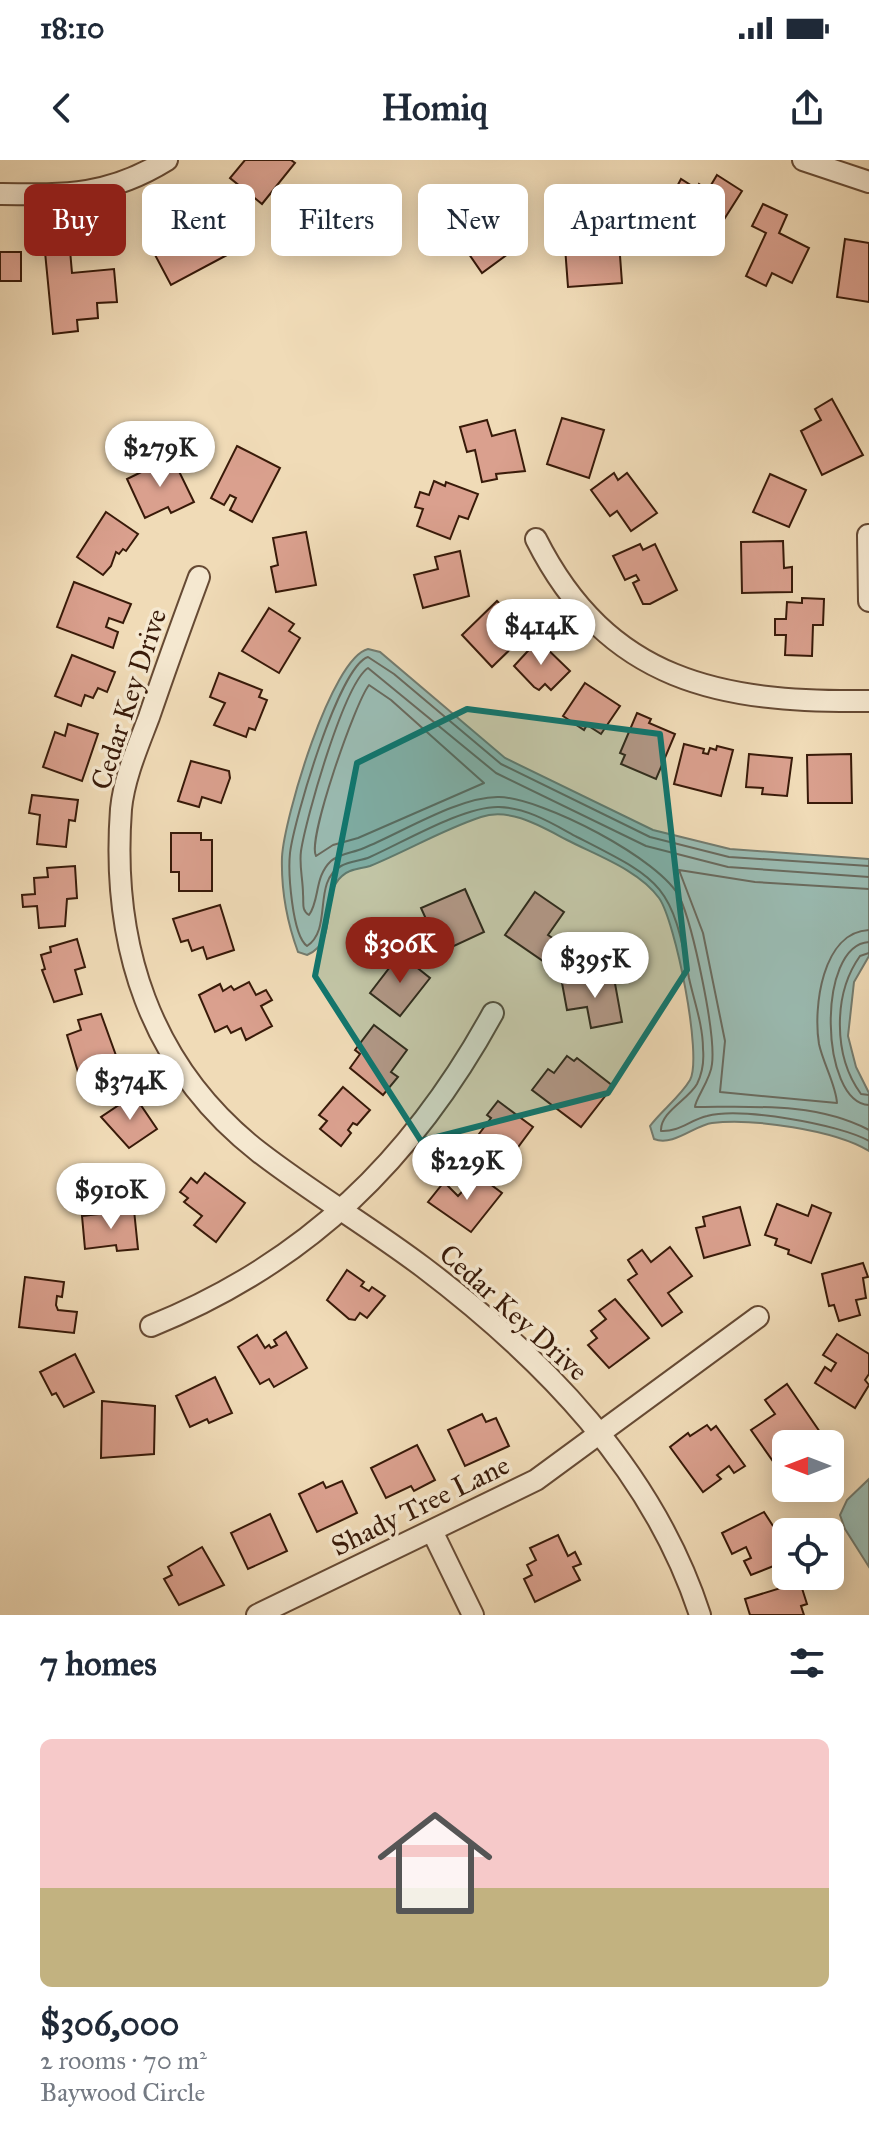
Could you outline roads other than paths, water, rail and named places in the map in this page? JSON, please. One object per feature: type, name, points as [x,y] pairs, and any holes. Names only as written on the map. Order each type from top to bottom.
[{"type":"street","points":[[0,194],[94,192],[135,179],[167,160]]},
{"type":"street","points":[[803,160],[869,182]]},
{"type":"street","points":[[868,535],[869,601]]},
{"type":"street","points":[[536,539],[545,559],[575,604],[625,648],[661,669],[711,688],[752,698],[869,701]]},
{"type":"street","name":"Cedar Key Drive","points":[[199,577],[131,767],[123,798],[118,861],[127,945],[156,1025],[171,1053],[208,1105],[258,1151],[421,1265],[536,1364],[601,1435],[666,1528],[700,1615]]},
{"type":"street","points":[[151,1326],[250,1278],[342,1210],[417,1132],[467,1061],[493,1013]]},
{"type":"street","name":"Shady Tree Lane","points":[[257,1615],[526,1486],[601,1435],[758,1317]]},
{"type":"street","points":[[432,1531],[473,1615]]},
{"type":"water","points":[[368,649],[380,652],[505,758],[653,830],[730,849],[869,859],[869,956],[854,982],[848,1036],[856,1067],[869,1093],[869,1151],[836,1137],[793,1127],[749,1122],[712,1123],[669,1140],[654,1139],[650,1126],[686,1086],[693,1066],[685,989],[665,911],[650,888],[629,871],[526,820],[503,815],[481,817],[345,874],[331,895],[323,940],[307,955],[298,952],[288,917],[283,882],[282,857],[291,810],[325,709],[339,680],[354,659]]},
{"type":"water","points":[[869,1479],[869,1567],[845,1529],[844,1518],[840,1515],[847,1500]]}]
